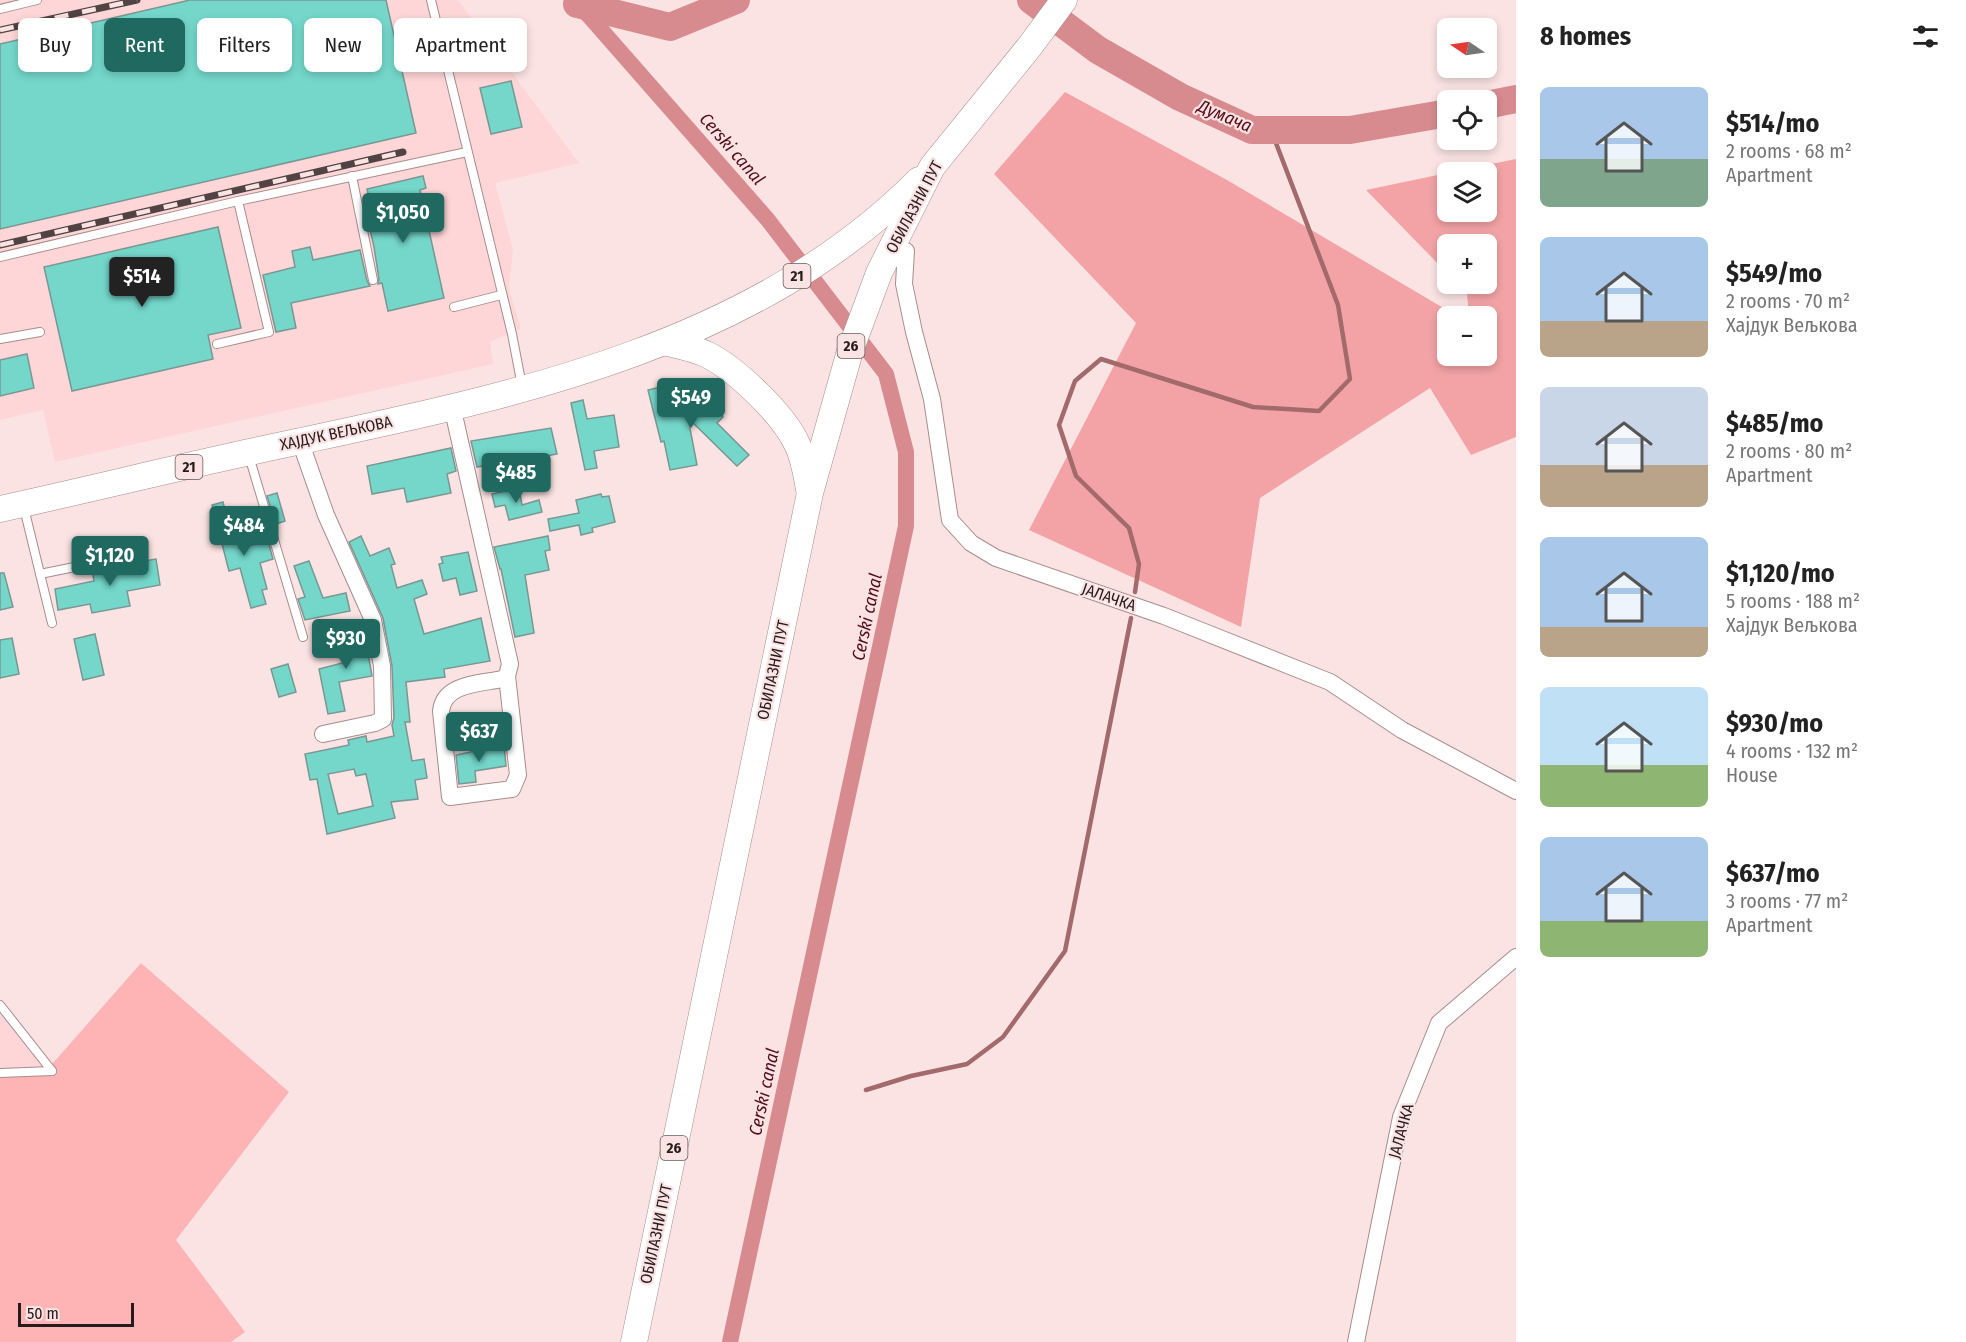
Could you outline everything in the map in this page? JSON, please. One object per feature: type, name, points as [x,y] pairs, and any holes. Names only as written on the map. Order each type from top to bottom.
[{"type":"main road","name":"ОБИЛАЗНИ ПУТ","points":[[634,1342],[810,493],[860,322],[897,254],[932,167],[1030,46],[1064,0]]},
{"type":"main road","name":"21","points":[[668,342],[739,309],[812,267],[852,239],[894,204],[932,167]]},
{"type":"main road","name":"ХАЈДУК ВЕЉКОВА","points":[[11,507],[378,425],[522,390],[590,370],[668,342]]},
{"type":"main road","points":[[668,342],[708,356],[734,374],[767,404],[796,442],[804,463],[810,493]]},
{"type":"street","name":"ЈАЛАЧКА","points":[[897,254],[932,399],[950,520],[971,543],[996,558],[1164,616],[1330,682],[1402,730],[1516,791]]},
{"type":"street","points":[[452,406],[510,656],[507,676],[518,775],[512,789],[450,797],[441,711],[444,698],[456,689],[502,680],[507,676]]},
{"type":"street","points":[[300,441],[327,515],[373,620],[382,666],[383,719],[375,723],[323,734]]},
{"type":"street","name":"ЈАЛАЧКА","points":[[1356,1342],[1401,1117],[1439,1023],[1516,957]]},
{"type":"lane","points":[[0,9],[37,0]]},
{"type":"lane","points":[[431,0],[436,18]]},
{"type":"lane","points":[[449,72],[512,334],[522,390]]},
{"type":"lane","points":[[0,257],[238,201],[467,152]]},
{"type":"lane","points":[[352,176],[373,280]]},
{"type":"lane","points":[[217,344],[269,332],[238,201]]},
{"type":"lane","points":[[454,307],[501,296]]},
{"type":"lane","points":[[0,339],[39,332]]},
{"type":"lane","points":[[248,453],[303,637]]},
{"type":"lane","points":[[11,507],[40,574],[52,623]]},
{"type":"lane","points":[[40,574],[134,555]]},
{"type":"lane","points":[[0,1005],[52,1071],[0,1073]]},
{"type":"shaded area","points":[[0,0],[458,0],[471,18],[394,18],[394,72],[511,72],[579,163],[495,183],[513,249],[509,288],[521,329],[490,342],[493,364],[55,462],[43,410],[0,420]]},
{"type":"shaded area","points":[[1065,92],[1227,180],[1440,306],[1437,306],[1437,366],[1497,366],[1497,306],[1468,306],[1467,294],[1497,294],[1497,234],[1437,234],[1437,263],[1366,190],[1437,175],[1437,222],[1497,222],[1497,163],[1516,159],[1516,437],[1471,455],[1430,388],[1260,498],[1241,627],[1029,530],[1136,323],[994,174]]},
{"type":"shaded area","points":[[141,963],[289,1092],[176,1240],[245,1332],[231,1342],[0,1342],[0,1078],[53,1063]]},
{"type":"shaded area","points":[[0,1001],[53,1063],[0,1078]]},
{"type":"building","points":[[190,0],[386,0],[394,35],[394,72],[402,72],[416,133],[0,229],[0,44],[18,40],[18,72],[92,72],[92,23],[104,20],[104,72],[185,72],[185,18],[112,18]]},
{"type":"building","points":[[511,81],[522,127],[491,134],[480,88]]},
{"type":"building","points":[[423,176],[426,188],[420,190],[444,298],[388,311],[382,283],[378,284],[374,247],[365,207],[371,206],[367,189]]},
{"type":"building","points":[[218,227],[241,328],[208,335],[213,359],[72,391],[44,267]]},
{"type":"building","points":[[310,247],[313,260],[360,250],[370,286],[291,303],[296,328],[276,332],[263,275],[295,267],[292,251]]},
{"type":"building","points":[[27,354],[34,388],[0,396],[0,360]]},
{"type":"building","points":[[665,386],[672,413],[707,391],[716,404],[712,406],[723,417],[717,423],[749,455],[737,466],[688,418],[697,465],[670,470],[664,441],[661,442],[648,390]]},
{"type":"building","points":[[583,400],[587,419],[614,415],[619,447],[594,451],[597,468],[585,470],[571,403]]},
{"type":"building","points":[[551,428],[557,454],[541,457],[541,454],[477,467],[471,441]]},
{"type":"building","points":[[451,448],[456,471],[447,474],[451,493],[407,502],[404,488],[372,494],[367,466]]},
{"type":"building","points":[[519,488],[522,505],[539,500],[542,512],[509,520],[505,505],[495,507],[492,494]]},
{"type":"building","points":[[277,493],[285,521],[276,524],[267,496]]},
{"type":"building","points":[[601,494],[602,497],[609,496],[615,522],[592,528],[593,532],[581,535],[579,525],[550,531],[548,519],[579,513],[576,500]]},
{"type":"building","points":[[223,502],[225,511],[229,510],[239,548],[268,541],[273,559],[260,563],[267,589],[262,590],[266,604],[251,608],[240,568],[229,571],[212,505]]},
{"type":"building","points":[[361,536],[370,556],[389,548],[395,564],[391,565],[397,588],[422,580],[427,594],[414,599],[424,634],[481,618],[490,661],[444,669],[445,677],[406,682],[410,722],[405,722],[412,761],[424,759],[427,778],[415,780],[418,799],[391,802],[395,818],[327,834],[317,779],[310,780],[305,754],[349,745],[348,740],[366,736],[367,742],[394,736],[392,666],[383,618],[349,542]],"holes":[[[354,769],[356,776],[366,774],[373,806],[338,814],[328,774]]]},
{"type":"building","points":[[548,536],[550,550],[545,551],[549,570],[525,575],[534,633],[515,637],[501,569],[494,547]]},
{"type":"building","points":[[468,552],[477,591],[460,595],[456,578],[443,581],[439,564],[443,563],[441,557]]},
{"type":"building","points":[[156,559],[160,585],[127,591],[130,606],[92,613],[90,604],[58,610],[55,589],[94,581],[92,570]]},
{"type":"building","points":[[309,561],[323,598],[346,593],[350,611],[305,620],[298,599],[305,597],[294,566]]},
{"type":"building","points":[[0,573],[4,573],[13,607],[0,610]]},
{"type":"building","points":[[363,625],[372,676],[339,682],[345,711],[328,714],[319,669],[350,661],[346,628]]},
{"type":"building","points":[[95,634],[104,675],[83,680],[74,639]]},
{"type":"building","points":[[12,638],[19,674],[0,678],[0,640]]},
{"type":"building","points":[[288,664],[296,692],[279,697],[271,669]]},
{"type":"building","points":[[504,745],[506,766],[475,771],[476,782],[459,784],[456,755]]},
{"type":"waterway","name":"Cerski canal","points":[[575,0],[768,220],[886,374],[906,452],[906,526],[730,1342]]},
{"type":"waterway","name":"Думача","points":[[577,4],[670,27],[736,0]]},
{"type":"waterway","name":"Думача","points":[[1031,0],[1098,50],[1180,97],[1252,130],[1350,130],[1437,115]]},
{"type":"waterway","name":"Думача","points":[[1497,103],[1516,99]]},
{"type":"waterway","points":[[1135,592],[1139,564],[1129,528],[1076,476],[1059,425],[1075,381],[1101,359],[1253,407],[1319,411],[1350,379],[1338,305],[1271,130]]},
{"type":"waterway","points":[[866,1090],[911,1076],[967,1064],[1003,1037],[1065,951],[1131,618]]},
{"type":"railway","points":[[0,30],[137,0]]},
{"type":"railway","points":[[0,245],[403,152]]}]
